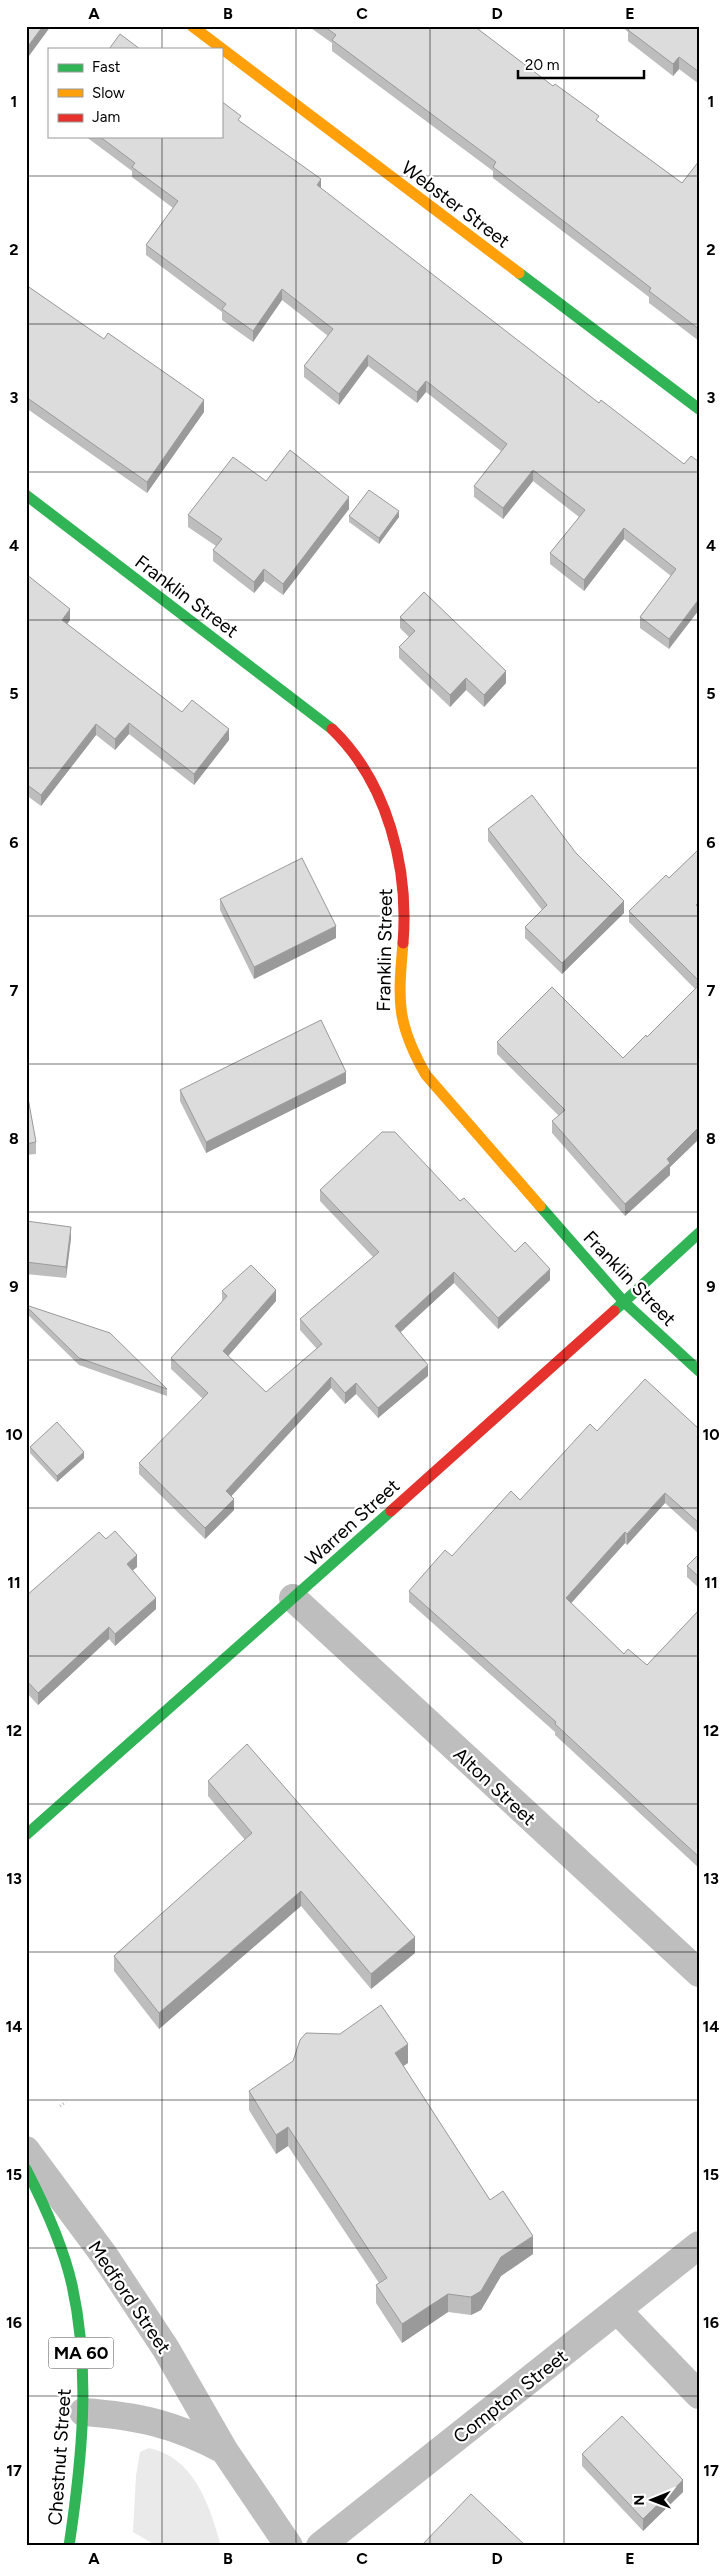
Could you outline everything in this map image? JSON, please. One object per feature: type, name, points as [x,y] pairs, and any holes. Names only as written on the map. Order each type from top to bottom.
[{"type":"street","name":"Webster Street","points":[[192,26],[221,48]]},
{"type":"street","name":"Webster Street","points":[[222,49],[699,409]]},
{"type":"street","name":"Franklin Street","points":[[26,495],[334,730],[363,770],[387,814],[396,841],[404,897],[398,1007],[402,1024],[414,1055],[426,1075],[624,1302],[699,1371]]},
{"type":"street","name":"Warren Street","points":[[26,1835],[699,1233]]},
{"type":"street","name":"Alton Street","points":[[293,1598],[699,1973]]},
{"type":"street","name":"Medford Street","points":[[26,2150],[104,2255],[156,2333],[224,2450],[289,2546]]},
{"type":"street","name":"Chestnut Street","points":[[26,2169],[59,2244],[75,2299],[81,2360],[83,2412],[69,2546]]},
{"type":"street","name":"Compton Street","points":[[320,2546],[699,2245]]},
{"type":"street","points":[[618,2311],[699,2394]]},
{"type":"street","points":[[83,2412],[130,2416],[168,2425],[224,2450]]},
{"type":"path","points":[[60,2106],[66,2102]]},
{"type":"shaded area","points":[[149,2448],[165,2453],[178,2462],[198,2485],[211,2515],[221,2546],[157,2546],[133,2532],[136,2476],[140,2452]]},
{"type":"building","points":[[26,26],[43,26],[26,49]]},
{"type":"building","points":[[324,26],[474,26],[553,86],[555,84],[599,116],[596,120],[682,183],[699,161],[699,329],[649,291],[651,288],[493,167],[496,162],[332,40],[336,35]]},
{"type":"building","points":[[631,26],[699,26],[699,72],[679,57],[673,64],[628,30]]},
{"type":"building","points":[[120,34],[139,48],[110,48]]},
{"type":"building","points":[[222,102],[241,116],[238,120],[321,179],[317,185],[599,403],[601,400],[684,464],[691,456],[699,462],[699,599],[669,639],[640,617],[676,569],[624,528],[584,580],[550,553],[585,510],[533,470],[503,508],[474,486],[507,444],[426,381],[417,392],[368,355],[339,394],[304,366],[333,329],[282,289],[253,331],[222,309],[226,304],[146,245],[178,201],[132,167],[135,163],[102,138],[222,138]]},
{"type":"building","points":[[26,285],[104,339],[108,333],[204,400],[147,482],[26,397]]},
{"type":"building","points":[[290,450],[349,497],[283,584],[264,569],[254,582],[213,550],[222,539],[188,515],[233,457],[266,481]]},
{"type":"building","points":[[369,490],[399,511],[379,538],[349,516]]},
{"type":"building","points":[[26,574],[70,609],[62,620],[182,712],[192,700],[229,729],[194,774],[129,723],[115,739],[96,724],[41,795],[26,784]]},
{"type":"building","points":[[424,592],[506,671],[484,695],[466,678],[450,695],[399,647],[415,631],[400,617]]},
{"type":"building","points":[[532,795],[576,853],[624,901],[562,963],[525,927],[547,905],[488,829]]},
{"type":"building","points":[[699,849],[699,902],[696,905],[699,908],[699,981],[629,911],[666,875],[669,878]]},
{"type":"building","points":[[302,858],[336,926],[254,967],[220,899]]},
{"type":"building","points":[[699,985],[699,1127],[667,1159],[670,1163],[625,1204],[552,1121],[565,1110],[497,1042],[552,987],[623,1058]]},
{"type":"building","points":[[321,1020],[346,1072],[206,1142],[180,1090]]},
{"type":"building","points":[[26,1087],[36,1142],[26,1144]]},
{"type":"building","points":[[382,1132],[395,1132],[460,1201],[464,1198],[515,1252],[525,1242],[550,1269],[498,1318],[454,1272],[395,1326],[428,1365],[378,1408],[356,1383],[345,1393],[331,1377],[226,1491],[234,1499],[205,1528],[139,1463],[208,1393],[171,1358],[227,1296],[222,1291],[251,1265],[276,1290],[223,1351],[266,1392],[322,1344],[300,1319],[379,1252],[320,1190]]},
{"type":"building","points":[[26,1221],[71,1227],[66,1267],[26,1262]]},
{"type":"building","points":[[26,1305],[110,1333],[167,1389],[79,1358]]},
{"type":"building","points":[[645,1379],[699,1429],[699,1523],[665,1493],[627,1534],[625,1532],[566,1598],[624,1654],[628,1649],[647,1665],[699,1610],[699,1857],[555,1724],[556,1722],[409,1591],[445,1550],[452,1556],[511,1491],[520,1500],[590,1424],[597,1431]]},
{"type":"building","points":[[57,1422],[84,1452],[57,1476],[30,1447]]},
{"type":"building","points":[[115,1531],[137,1555],[127,1564],[156,1598],[115,1634],[109,1627],[38,1693],[26,1680],[26,1596],[99,1532],[106,1539]]},
{"type":"building","points":[[699,1554],[699,1577],[687,1566]]},
{"type":"building","points":[[247,1744],[415,1937],[371,1974],[301,1891],[159,2013],[114,1956],[252,1833],[208,1781]]},
{"type":"building","points":[[381,2005],[408,2044],[395,2053],[490,2200],[503,2191],[533,2236],[501,2257],[481,2291],[471,2297],[448,2294],[402,2324],[376,2285],[387,2278],[288,2127],[276,2135],[249,2091],[293,2061],[300,2040],[306,2033],[340,2034]]},
{"type":"building","points":[[622,2416],[683,2480],[643,2519],[582,2454]]},
{"type":"building","points":[[471,2494],[526,2546],[421,2546]]},
{"type":"traffic: fast","points":[[519,273],[699,409]]},
{"type":"traffic: fast","points":[[26,495],[332,729]]},
{"type":"traffic: fast","points":[[540,1206],[624,1302],[699,1371]]},
{"type":"traffic: fast","points":[[614,1311],[699,1233]]},
{"type":"traffic: fast","points":[[26,1835],[391,1511]]},
{"type":"traffic: fast","points":[[26,2169],[47,2211],[64,2255],[78,2317],[83,2383],[81,2448],[69,2546]]},
{"type":"traffic: slow","points":[[192,26],[221,48]]},
{"type":"traffic: slow","points":[[222,49],[519,273]]},
{"type":"traffic: slow","points":[[403,943],[400,981],[401,1011],[404,1026],[416,1057],[426,1075],[540,1206]]},
{"type":"traffic: jam","points":[[332,729],[368,775],[381,801],[391,828],[402,886],[404,914],[403,943]]},
{"type":"traffic: jam","points":[[391,1511],[614,1311]]}]
